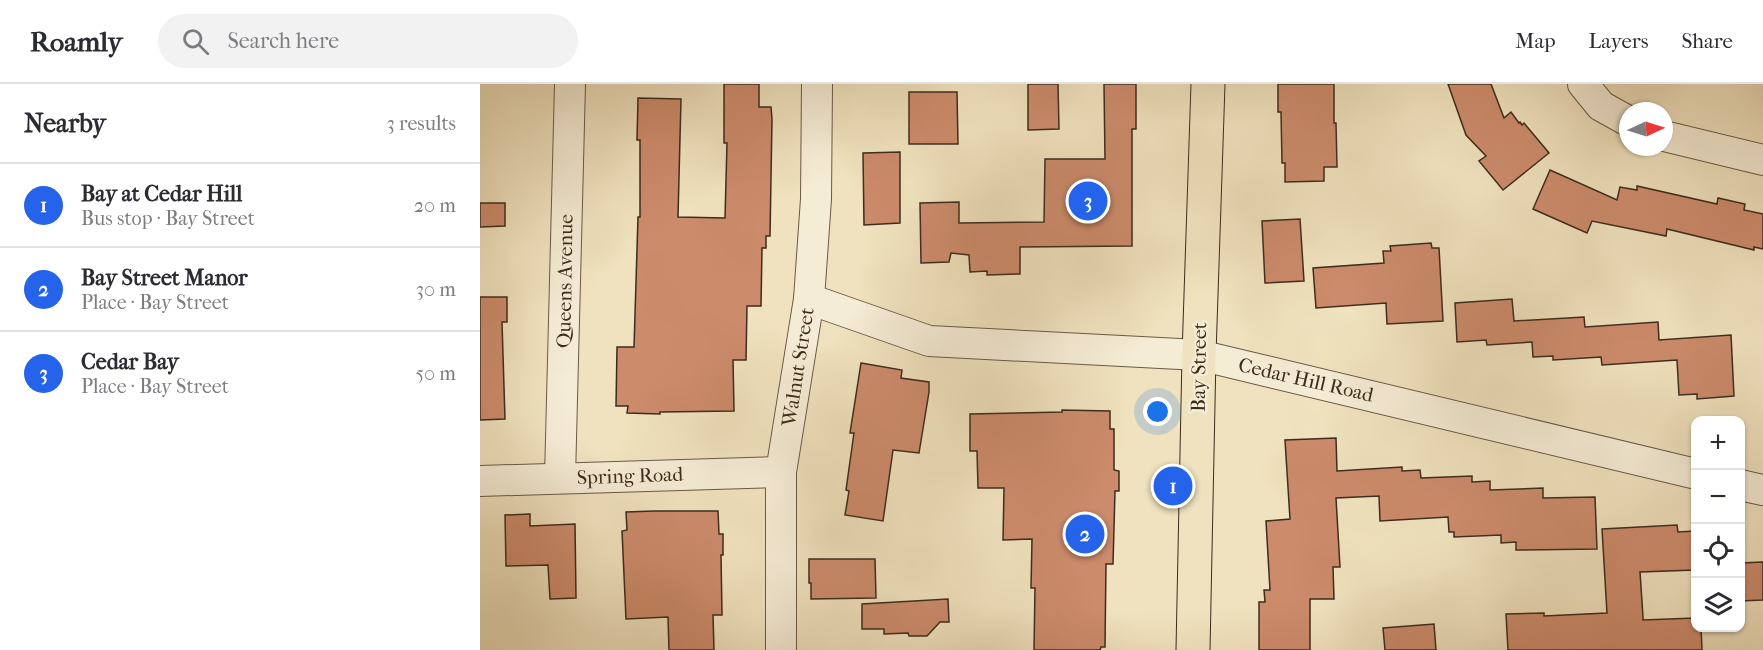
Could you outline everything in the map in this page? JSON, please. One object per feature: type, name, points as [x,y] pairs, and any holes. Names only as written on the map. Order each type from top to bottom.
[{"type":"main road","name":"Bay Street","points":[[1193,650],[1199,355],[1208,84]]},
{"type":"street","name":"Queens Avenue","points":[[560,478],[570,84]]},
{"type":"street","name":"Walnut Street","points":[[781,650],[781,472],[809,299],[816,200],[817,84]]},
{"type":"street","points":[[1583,84],[1601,106],[1619,116]]},
{"type":"street","points":[[1673,138],[1763,160]]},
{"type":"street","name":"Cedar Hill Road","points":[[809,299],[929,341],[1199,355],[1691,473]]},
{"type":"street","name":"Spring Road","points":[[480,481],[781,472]]},
{"type":"street","points":[[1745,486],[1763,490]]},
{"type":"building","points":[[724,84],[759,84],[759,107],[771,107],[772,119],[770,236],[766,236],[766,248],[762,248],[761,306],[747,306],[746,360],[733,360],[734,411],[627,413],[628,406],[616,406],[617,347],[634,347],[638,217],[640,217],[638,98],[681,99],[678,217],[725,218],[727,143],[724,143]]},
{"type":"building","points":[[1028,84],[1058,84],[1059,129],[1028,130]]},
{"type":"building","points":[[1104,84],[1136,84],[1136,129],[1132,129],[1132,246],[1020,247],[1020,274],[987,275],[987,271],[970,272],[969,255],[951,253],[949,262],[921,263],[920,203],[959,202],[959,223],[1044,222],[1045,159],[1105,159]]},
{"type":"building","points":[[1278,84],[1334,84],[1337,167],[1324,167],[1324,181],[1285,182],[1285,163],[1282,163],[1281,112],[1278,112]]},
{"type":"building","points":[[1448,84],[1491,84],[1504,118],[1511,112],[1519,123],[1522,125],[1524,123],[1549,153],[1503,190],[1479,161],[1486,156],[1466,135]]},
{"type":"building","points":[[909,92],[957,92],[958,144],[909,144]]},
{"type":"building","points":[[900,152],[900,223],[864,225],[863,153]]},
{"type":"building","points":[[1550,170],[1617,200],[1620,187],[1637,190],[1637,186],[1717,204],[1718,198],[1745,204],[1744,210],[1763,214],[1763,249],[1754,247],[1754,250],[1667,229],[1666,236],[1592,221],[1587,233],[1533,209]]},
{"type":"building","points":[[480,203],[505,203],[505,226],[480,227]]},
{"type":"building","points":[[1300,219],[1304,281],[1265,283],[1262,221]]},
{"type":"building","points":[[1431,243],[1432,248],[1439,248],[1443,321],[1387,324],[1386,303],[1316,308],[1313,268],[1384,263],[1383,251],[1391,251],[1390,246]]},
{"type":"building","points":[[480,297],[507,297],[507,322],[502,322],[505,419],[480,420]]},
{"type":"building","points":[[1512,299],[1514,321],[1584,317],[1585,327],[1658,322],[1659,340],[1731,335],[1734,396],[1697,399],[1697,394],[1679,395],[1677,360],[1602,365],[1601,357],[1553,360],[1553,356],[1533,357],[1532,342],[1487,345],[1486,340],[1457,342],[1455,303]]},
{"type":"building","points":[[861,363],[902,370],[901,378],[929,382],[919,453],[893,450],[883,521],[845,515],[854,433],[850,433]]},
{"type":"building","points":[[1062,410],[1110,411],[1110,429],[1114,429],[1114,470],[1119,471],[1119,491],[1115,491],[1113,564],[1106,564],[1105,647],[1101,647],[1100,650],[1034,650],[1035,588],[1031,588],[1032,539],[1003,540],[1004,488],[978,488],[977,451],[970,451],[970,414],[1062,412]]},
{"type":"building","points":[[1336,438],[1337,471],[1402,467],[1402,471],[1420,470],[1421,478],[1472,476],[1472,482],[1490,481],[1490,490],[1543,488],[1543,498],[1595,497],[1597,549],[1516,550],[1516,542],[1501,543],[1501,535],[1454,537],[1454,532],[1449,532],[1448,517],[1380,521],[1379,496],[1336,498],[1340,567],[1333,567],[1334,599],[1310,599],[1310,650],[1259,650],[1259,602],[1265,602],[1264,590],[1270,590],[1266,521],[1290,519],[1285,440]]},
{"type":"building","points":[[718,511],[719,534],[723,534],[722,615],[713,615],[714,650],[669,650],[668,617],[626,619],[622,531],[627,530],[626,512]]},
{"type":"building","points":[[530,514],[530,526],[575,524],[576,598],[550,599],[548,565],[506,566],[505,515]]},
{"type":"building","points":[[1677,525],[1678,532],[1691,531],[1691,570],[1640,572],[1643,620],[1691,618],[1691,632],[1701,632],[1702,650],[1508,650],[1506,614],[1544,613],[1544,616],[1607,613],[1602,529]]},
{"type":"building","points":[[809,559],[875,559],[876,598],[811,599]]},
{"type":"building","points":[[1763,562],[1763,600],[1745,601],[1745,563]]},
{"type":"building","points":[[948,599],[949,622],[940,622],[927,636],[909,636],[908,633],[884,634],[884,629],[862,629],[862,604]]},
{"type":"building","points":[[1434,624],[1436,650],[1385,650],[1383,628]]},
{"type":"place","name":"Cedar Bay","points":[[1088,201]]},
{"type":"place","name":"Bay at Cedar Hill","points":[[1173,486]]},
{"type":"place","name":"Bay Street Manor","points":[[1085,534]]}]
